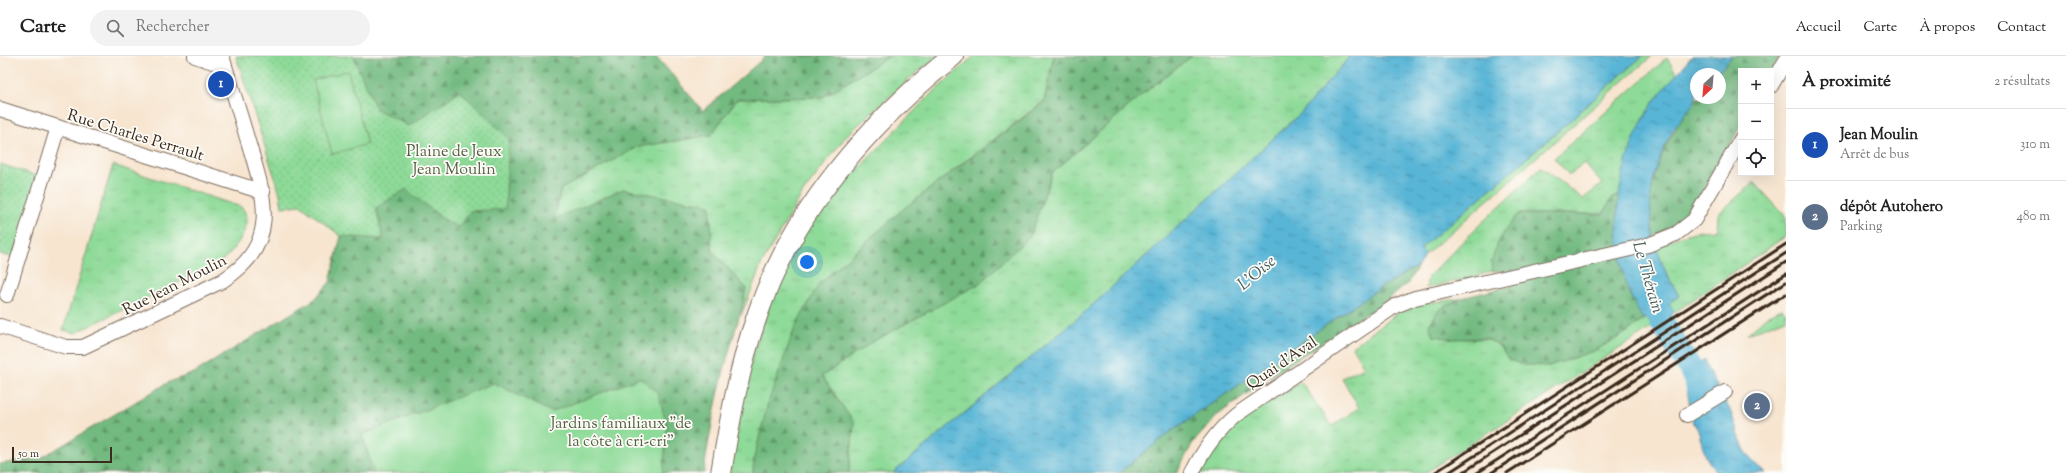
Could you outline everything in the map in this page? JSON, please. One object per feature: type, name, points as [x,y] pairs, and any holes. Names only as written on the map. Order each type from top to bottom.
[{"type":"main road","points":[[721,473],[733,404],[747,348],[769,285],[789,243],[824,186],[853,150],[886,115],[953,56]]},
{"type":"street","points":[[195,56],[224,61]]},
{"type":"street","points":[[1774,81],[1786,60]]},
{"type":"street","name":"Rue Jean Moulin","points":[[0,326],[66,347],[83,347],[222,281],[242,268],[256,245],[264,220],[265,206],[263,192],[224,61]]},
{"type":"street","name":"Rue Charles Perrault","points":[[0,109],[263,192]]},
{"type":"street","points":[[7,295],[58,127]]},
{"type":"street","name":"Quai d'Aval","points":[[1192,473],[1202,453],[1215,434],[1236,415],[1388,310],[1408,300],[1657,242],[1683,230],[1694,220],[1740,140]]},
{"type":"street","points":[[1687,414],[1725,392]]},
{"type":"green space","name":"Plaine de Jeux Jean Moulin","points":[[236,56],[353,56],[376,109],[409,126],[460,91],[509,138],[505,209],[470,211],[459,228],[439,216],[406,189],[376,208],[383,239],[341,236],[300,205],[282,207],[280,194]]},
{"type":"green space","points":[[353,56],[656,56],[703,111],[766,56],[890,56],[823,97],[737,99],[711,135],[637,147],[561,189],[554,219],[623,189],[710,205],[712,251],[746,288],[717,399],[704,473],[663,473],[667,427],[640,378],[551,412],[494,383],[362,435],[374,473],[0,473],[0,464],[41,458],[169,382],[194,373],[315,299],[330,282],[341,236],[383,239],[376,208],[406,189],[439,216],[470,211],[505,209],[508,138],[460,92],[409,126],[376,109]]},
{"type":"green space","points":[[890,56],[938,56],[910,78],[847,135],[802,194],[761,265],[741,316],[746,288],[712,251],[710,205],[554,219],[561,189],[637,147],[711,135],[737,99],[823,97]]},
{"type":"green space","points":[[974,56],[1054,56],[1044,101],[902,210],[819,284],[754,458],[753,473],[730,473],[746,377],[769,305],[784,271],[817,211],[929,96]]},
{"type":"green space","points":[[1054,56],[1192,56],[1146,91],[1052,173],[1030,236],[979,284],[874,341],[822,376],[854,423],[849,473],[753,473],[754,458],[768,403],[795,327],[819,284],[902,210],[1044,102]]},
{"type":"green space","points":[[1192,56],[1350,56],[1302,112],[1085,312],[893,473],[849,473],[854,423],[822,376],[1030,236],[1052,173],[1146,91]]},
{"type":"green space","points":[[1642,56],[1652,56],[1425,255],[1421,248],[1554,135]]},
{"type":"green space","points":[[1732,56],[1780,56],[1773,68],[1738,68],[1738,130],[1697,202],[1684,218],[1654,237],[1632,298],[1643,319],[1627,332],[1596,350],[1549,366],[1523,365],[1509,360],[1499,345],[1486,338],[1455,339],[1433,336],[1429,325],[1439,310],[1458,299],[1511,286],[1514,280],[1509,271],[1492,271],[1492,263],[1493,255],[1499,240],[1518,214],[1603,214],[1612,198],[1619,196],[1617,215],[1650,202],[1655,174],[1660,160],[1680,121],[1693,104],[1726,104],[1726,68],[1722,68]]},
{"type":"green space","points":[[1667,58],[1677,74],[1644,117],[1625,166],[1619,196],[1612,198],[1603,214],[1518,214],[1491,263],[1492,271],[1474,277],[1426,288],[1428,277],[1471,233],[1541,167],[1583,199],[1602,184],[1584,163],[1569,175],[1554,158]]},
{"type":"green space","points":[[348,71],[367,144],[332,154],[313,80]]},
{"type":"green space","points":[[0,164],[43,178],[18,259],[0,254]]},
{"type":"green space","points":[[113,165],[241,207],[247,221],[245,229],[236,245],[219,263],[75,333],[63,330]]},
{"type":"green space","points":[[1754,182],[1786,217],[1786,236],[1675,312],[1669,303],[1679,296],[1664,269],[1655,245],[1697,231],[1717,230],[1718,214]]},
{"type":"green space","points":[[1418,266],[1408,283],[1389,299],[1269,377],[1218,415],[1192,444],[1177,473],[1119,473],[1169,433],[1377,290]]},
{"type":"green space","points":[[1458,299],[1439,310],[1429,325],[1446,335],[1467,339],[1487,339],[1492,341],[1497,344],[1509,360],[1549,366],[1596,350],[1627,332],[1647,317],[1653,327],[1425,473],[1196,473],[1220,439],[1237,423],[1301,382],[1332,426],[1359,408],[1342,378],[1364,367],[1352,347],[1408,305]]},
{"type":"green space","points":[[1782,309],[1786,313],[1786,319],[1747,334],[1768,315]]},
{"type":"green space","name":"Jardins familiaux \"de la côte à cri-cri\"","points":[[640,378],[658,393],[667,427],[663,473],[374,473],[362,435],[494,383],[551,412]]},
{"type":"water","name":"L'Oise","points":[[1350,56],[1642,56],[1554,135],[1421,248],[1425,255],[1418,266],[1377,290],[1169,433],[1119,473],[893,473],[1085,312],[1302,112]]},
{"type":"water","points":[[1692,56],[1732,56],[1722,68],[1690,68],[1690,104],[1692,104],[1672,132],[1662,153],[1655,174],[1651,195],[1653,235],[1659,255],[1679,296],[1669,303],[1675,312],[1653,327],[1647,318],[1643,319],[1631,296],[1623,271],[1618,246],[1617,219],[1619,193],[1633,142],[1644,118],[1660,94]]},
{"type":"water","points":[[1705,359],[1707,368],[1730,410],[1744,449],[1754,463],[1766,473],[1716,473],[1706,457],[1696,424],[1693,424],[1684,372]]},
{"type":"waterway","name":"Le Thérain","points":[[1652,290],[1661,321],[1690,368],[1703,397]]},
{"type":"railway","points":[[1434,473],[1786,244]]},
{"type":"railway","points":[[1448,473],[1786,253]]},
{"type":"railway","points":[[1462,473],[1786,262]]},
{"type":"railway","points":[[1477,473],[1786,274]]},
{"type":"railway","points":[[1491,473],[1786,282]]},
{"type":"railway","points":[[1507,473],[1786,294]]},
{"type":"place","name":"Jean Moulin","points":[[221,84]]},
{"type":"place","name":"dépôt Autohero","points":[[1757,406]]}]
